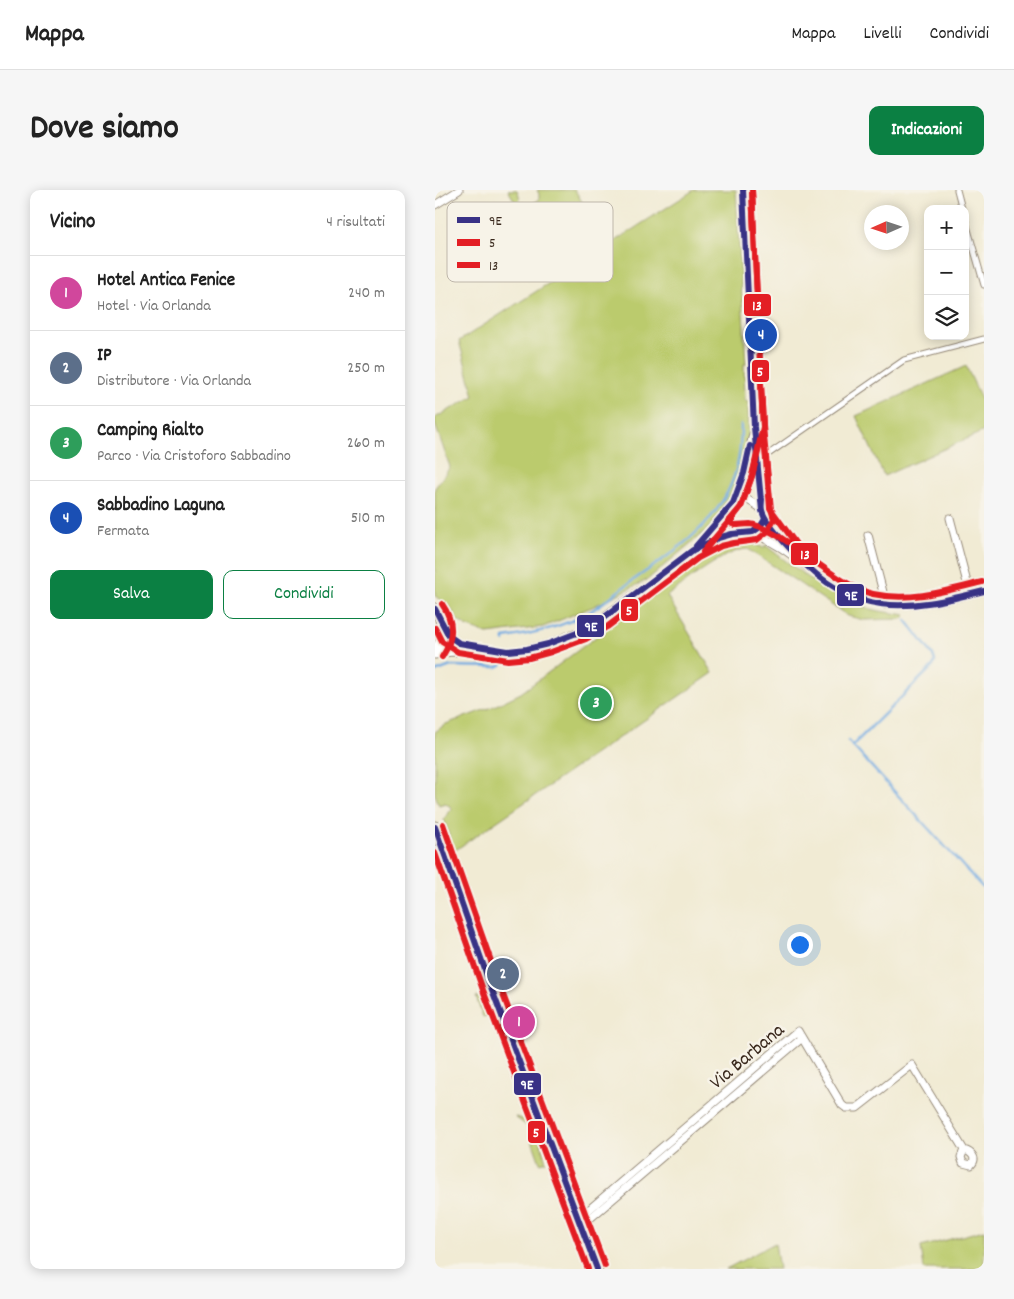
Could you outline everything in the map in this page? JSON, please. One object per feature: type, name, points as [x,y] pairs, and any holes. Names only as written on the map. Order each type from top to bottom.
[{"type":"main road","points":[[435,609],[441,618],[443,629],[441,641],[435,653]]},
{"type":"main road","points":[[435,827],[491,987],[597,1269]]},
{"type":"street","points":[[435,205],[459,190]]},
{"type":"street","points":[[743,190],[754,427],[763,513],[762,524],[750,533]]},
{"type":"street","points":[[957,190],[961,205]]},
{"type":"street","points":[[969,233],[984,285]]},
{"type":"street","points":[[757,462],[904,360],[984,339]]},
{"type":"street","points":[[693,550],[733,503],[744,473],[754,427]]},
{"type":"street","points":[[733,503],[748,500],[755,503],[788,549],[799,560]]},
{"type":"street","points":[[723,516],[723,526],[727,532],[732,534]]},
{"type":"street","points":[[950,518],[970,594]]},
{"type":"street","points":[[435,653],[491,653],[548,644],[591,626],[693,550],[718,538],[732,534],[750,533],[761,536],[847,594],[869,602],[885,605],[917,605],[984,591]]},
{"type":"street","points":[[868,535],[885,605]]},
{"type":"street","points":[[443,629],[454,641],[459,643],[508,651]]},
{"type":"street","name":"Via Barbana","points":[[579,1223],[802,1038],[842,1105],[846,1108],[857,1108],[912,1065],[963,1150]]},
{"type":"green space","points":[[508,190],[517,190],[520,201],[515,202]]},
{"type":"green space","points":[[537,190],[575,190],[582,202],[535,202],[539,200]]},
{"type":"green space","points":[[694,190],[736,190],[746,364],[744,364],[745,401],[748,401],[749,438],[743,467],[733,494],[710,527],[647,580],[592,607],[543,627],[487,634],[466,626],[457,620],[451,608],[435,596],[435,488],[450,467],[435,424],[435,418],[474,396],[459,341],[551,282],[613,282],[613,242]]},
{"type":"green space","points":[[966,366],[984,405],[984,431],[884,476],[856,416]]},
{"type":"green space","points":[[737,542],[751,543],[764,548],[765,545],[815,582],[842,598],[875,610],[906,615],[902,619],[864,620],[848,616],[748,549],[729,554],[706,567],[667,596],[713,673],[454,851],[444,820],[452,808],[445,803],[439,805],[435,794],[435,732],[446,724],[492,707],[521,693],[708,553],[724,545]]},
{"type":"green space","points":[[476,997],[486,998],[503,1044],[489,1015],[483,1017]]},
{"type":"green space","points":[[515,1117],[523,1119],[534,1127],[546,1161],[540,1163],[527,1126]]},
{"type":"green space","points":[[984,1230],[984,1269],[924,1269],[921,1247]]},
{"type":"green space","points":[[775,1243],[779,1269],[726,1269]]},
{"type":"waterway","points":[[504,641],[504,638],[547,629],[588,613],[670,554],[697,532],[719,506],[732,483],[739,458],[741,424]]},
{"type":"waterway","points":[[852,746],[933,666],[935,661],[933,655],[906,620]]},
{"type":"waterway","points":[[435,672],[451,666],[497,667],[505,660]]},
{"type":"waterway","points":[[848,741],[984,889]]},
{"type":"transit line","name":"9E","points":[[435,609],[449,636],[459,643],[508,651],[548,644],[582,631],[602,619],[693,550],[718,538],[732,534],[753,532],[760,527],[765,519],[762,511],[754,427],[743,190]]},
{"type":"transit line","name":"5","points":[[435,628],[442,642],[458,652],[508,660],[529,658],[551,652],[586,639],[607,627],[698,558],[721,546],[757,540],[767,532],[774,519],[771,509],[763,426],[752,190]]},
{"type":"transit line","name":"13","points":[[752,190],[763,427],[752,476],[741,507],[732,519],[732,524],[750,524],[764,528],[837,577],[861,590],[873,594],[901,597],[914,596],[941,592],[982,582]]},
{"type":"transit line","name":"9E","points":[[696,546],[733,503],[744,473],[750,446]]},
{"type":"transit line","name":"5","points":[[703,552],[741,507],[759,448]]},
{"type":"transit line","name":"13","points":[[765,448],[770,508],[796,544]]},
{"type":"transit line","name":"9E","points":[[762,499],[764,515],[776,533],[816,574],[838,590],[860,599],[882,604],[905,605],[930,603],[984,591]]},
{"type":"transit line","name":"13","points":[[442,604],[449,617],[451,630],[449,644],[442,657]]},
{"type":"transit line","name":"13","points":[[443,824],[499,984],[605,1266]]},
{"type":"transit line","name":"9E","points":[[435,827],[491,987],[597,1269]]},
{"type":"transit line","name":"5","points":[[435,853],[483,990],[588,1269]]},
{"type":"place","name":"Sabbadino Laguna","points":[[761,335]]},
{"type":"place","name":"Camping Rialto","points":[[596,703]]},
{"type":"place","name":"IP","points":[[503,974]]},
{"type":"place","name":"Hotel Antica Fenice","points":[[519,1022]]}]
